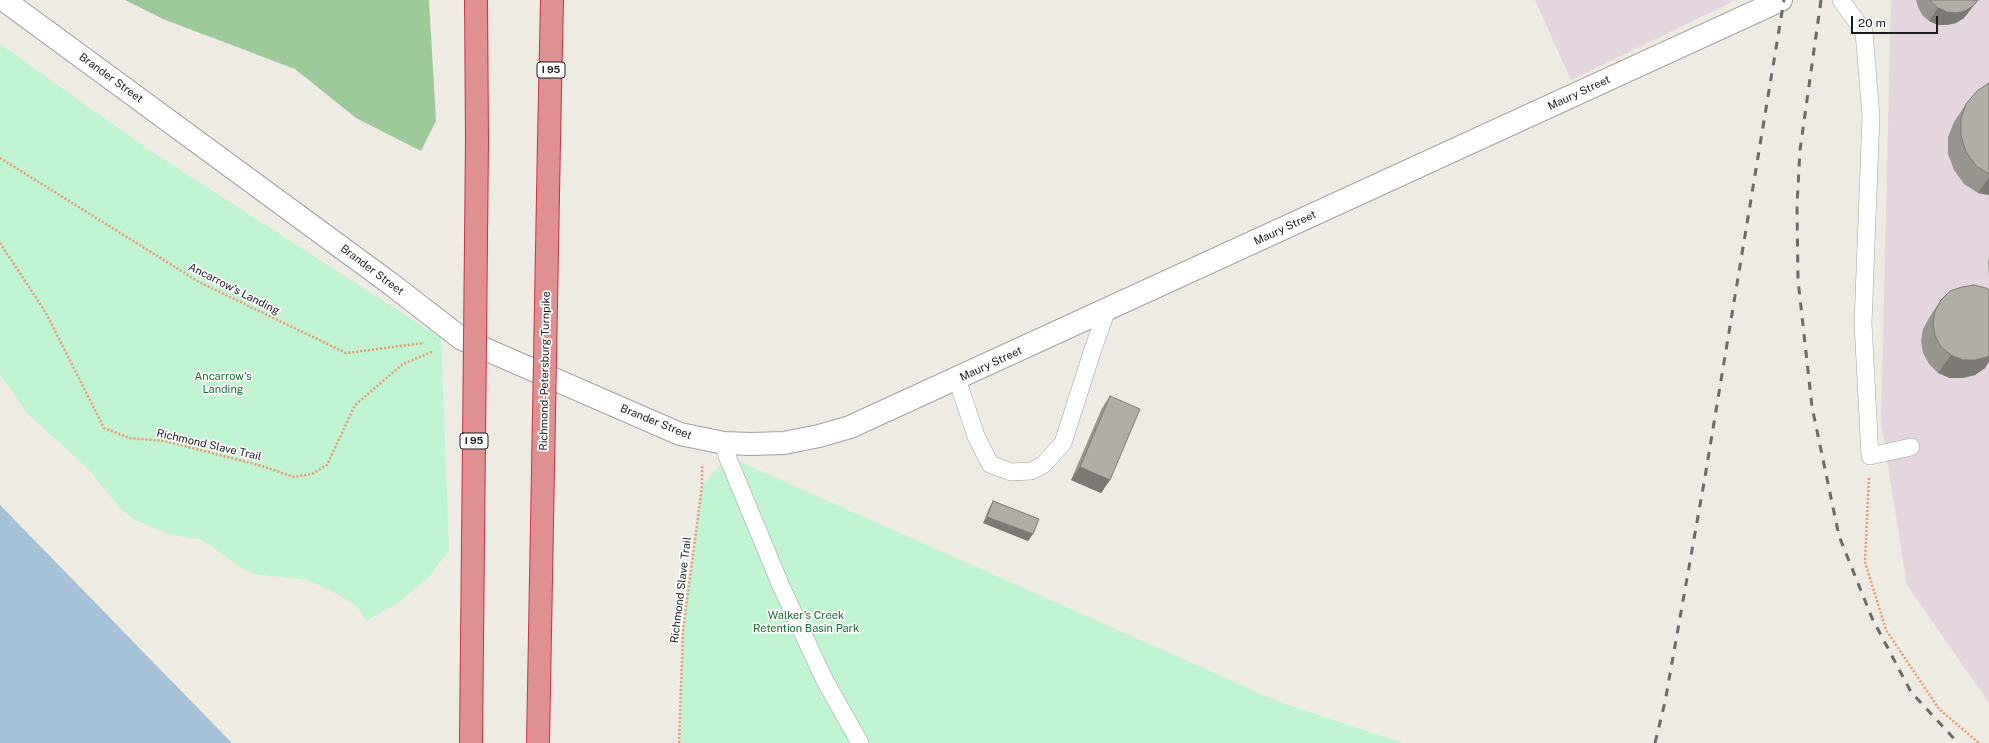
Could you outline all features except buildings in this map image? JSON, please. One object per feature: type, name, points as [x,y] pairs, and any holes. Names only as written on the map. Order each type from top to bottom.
[{"type":"highway","name":"I 95","points":[[471,743],[477,140],[476,0]]},
{"type":"highway","name":"Richmond-Petersburg Turnpike","points":[[538,743],[552,0]]},
{"type":"street","name":"Brander Street","points":[[4,0],[385,280],[462,339],[680,434],[724,443],[784,443]]},
{"type":"street","name":"Maury Street","points":[[784,443],[819,436],[850,427],[1781,0]]},
{"type":"lane","points":[[1840,0],[1864,32],[1871,116],[1863,322],[1870,456],[1911,447]]},
{"type":"lane","points":[[957,379],[976,436],[990,464],[1011,472],[1031,471],[1043,465],[1063,443],[1107,310]]},
{"type":"lane","points":[[724,443],[727,456],[788,600],[824,679],[860,743]]},
{"type":"path","name":"Ancarrow’s Landing","points":[[0,158],[199,282],[346,353],[462,339]]},
{"type":"path","name":"Richmond Slave Trail","points":[[0,243],[46,313],[104,428],[129,438],[165,441],[262,466],[294,477],[312,474],[327,464],[355,405],[403,364],[462,339]]},
{"type":"path","name":"Richmond Slave Trail","points":[[679,743],[683,631],[702,486],[701,439]]},
{"type":"path","points":[[1870,456],[1865,562],[1886,630],[1939,709],[1979,743]]},
{"type":"shaded area","points":[[1535,0],[1736,0],[1571,80]]},
{"type":"shaded area","points":[[1891,0],[1989,0],[1989,703],[1907,585],[1881,422]]},
{"type":"green space","points":[[125,0],[429,0],[436,121],[421,151],[356,118],[295,69],[163,19]]},
{"type":"green space","name":"Ancarrow's Landing","points":[[0,44],[146,148],[441,338],[449,550],[429,577],[399,602],[366,621],[357,606],[330,590],[306,580],[254,574],[240,567],[202,540],[172,535],[135,520],[121,509],[89,470],[27,413],[0,374]]},
{"type":"green space","name":"Walker's Creek Retention Basin Park","points":[[727,456],[1277,701],[1403,743],[680,743],[683,631],[702,486]]},
{"type":"water","points":[[0,505],[232,743],[0,743]]},
{"type":"railway","points":[[1655,743],[1665,702],[1705,477],[1784,0]]},
{"type":"railway","points":[[1821,0],[1800,150],[1797,206],[1798,280],[1812,407],[1839,536],[1872,618],[1911,692],[1958,743]]}]
